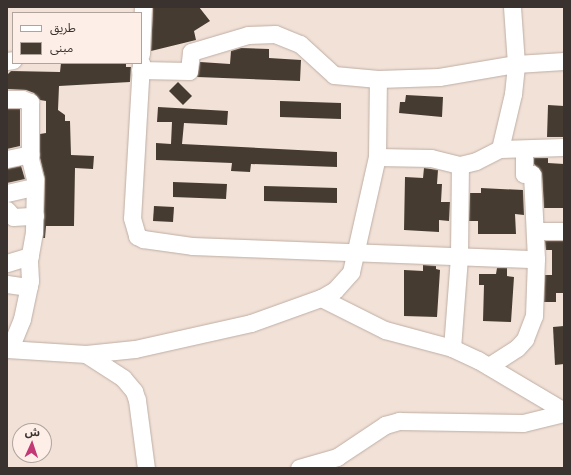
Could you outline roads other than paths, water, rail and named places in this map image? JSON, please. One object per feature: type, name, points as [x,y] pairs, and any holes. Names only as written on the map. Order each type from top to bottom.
[{"type":"street","points":[[142,32],[143,7]]},
{"type":"street","points":[[500,149],[513,94],[516,64],[512,7]]},
{"type":"street","points":[[142,58],[189,71],[191,52],[248,35],[275,34],[300,44],[334,75],[378,79],[439,77],[516,64],[564,61]]},
{"type":"street","points":[[141,64],[132,218],[137,236],[158,243],[192,246],[356,250],[536,259]]},
{"type":"street","points":[[7,99],[22,99],[30,102],[30,154],[34,187],[35,216],[30,256],[29,287],[22,319],[9,349],[86,354],[135,349],[251,323],[321,298],[336,290],[351,272],[377,157],[378,79]]},
{"type":"street","points":[[377,157],[430,158],[460,165],[476,161],[500,149],[564,147]]},
{"type":"street","points":[[489,366],[517,348],[530,328],[535,304],[536,259],[532,174],[524,174],[524,149]]},
{"type":"street","points":[[7,159],[30,154]]},
{"type":"street","points":[[452,348],[459,256],[460,165]]},
{"type":"street","points":[[7,192],[34,187]]},
{"type":"street","points":[[7,210],[13,217],[35,216]]},
{"type":"street","points":[[535,231],[564,230]]},
{"type":"street","points":[[7,263],[30,256]]},
{"type":"street","points":[[7,284],[29,287]]},
{"type":"street","points":[[321,298],[385,330],[452,348],[489,366],[564,412]]},
{"type":"street","points":[[86,354],[123,378],[134,391],[138,404],[146,468]]},
{"type":"street","points":[[298,468],[337,457],[385,425],[400,421],[523,423],[564,412]]}]
